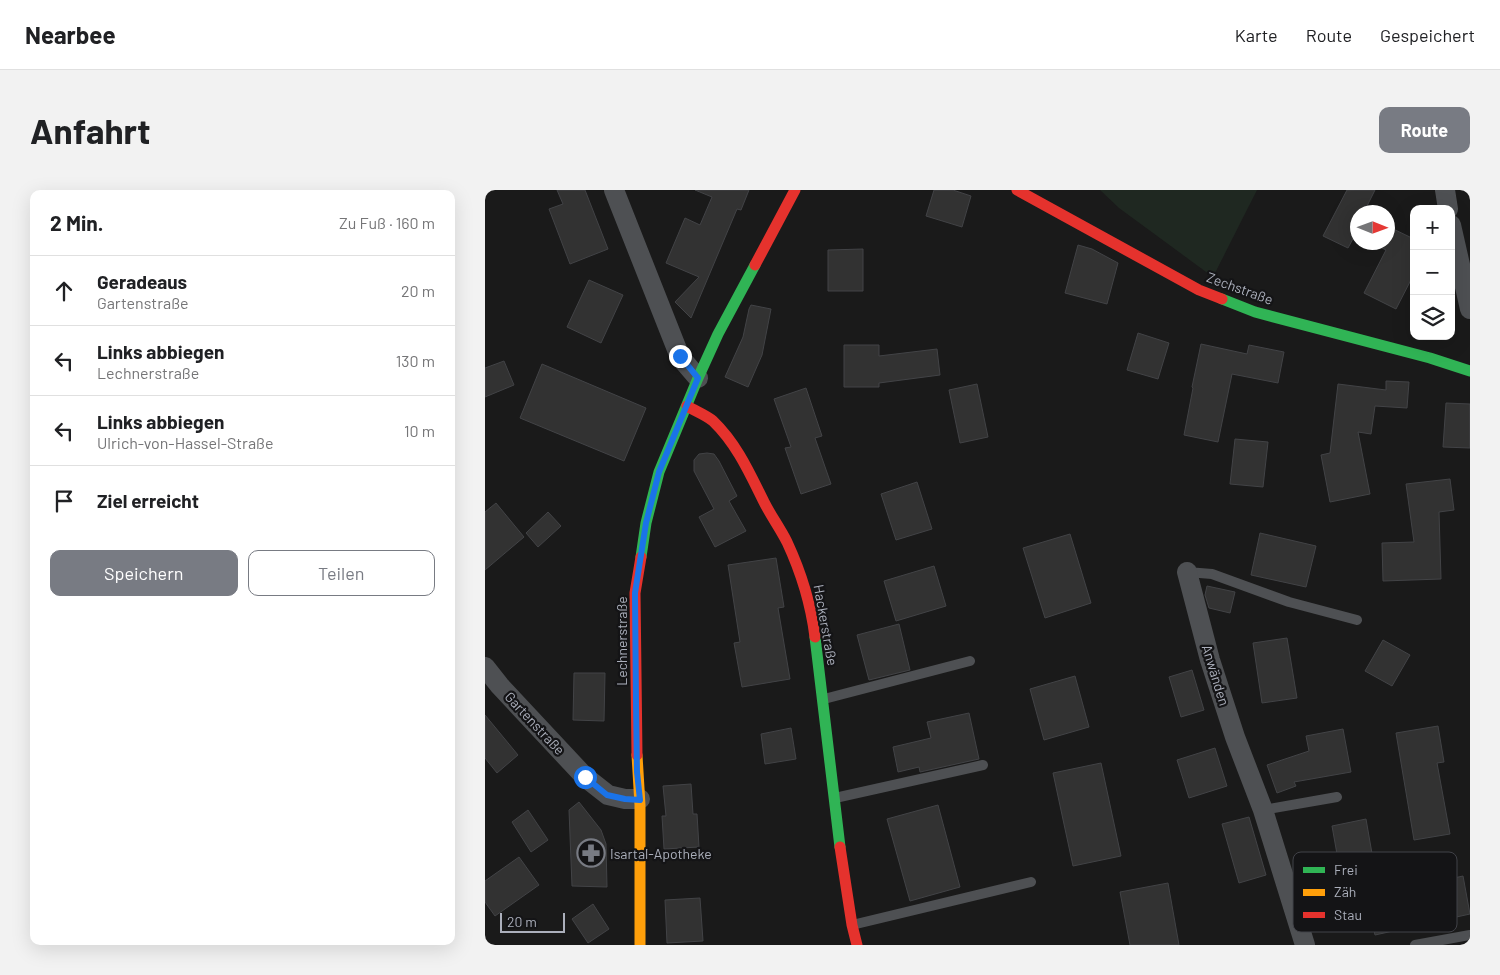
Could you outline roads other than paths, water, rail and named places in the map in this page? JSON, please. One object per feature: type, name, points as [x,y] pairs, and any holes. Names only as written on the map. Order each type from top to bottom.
[{"type":"street","points":[[614,190],[680,356],[698,378]]},
{"type":"street","name":"Lechnerstraße","points":[[640,945],[640,800],[637,772],[635,593],[646,523],[659,472],[698,378],[719,334],[795,190]]},
{"type":"street","name":"Zechstraße","points":[[1017,190],[1199,290],[1255,312],[1469,368]]},
{"type":"street","points":[[1445,190],[1447,205]]},
{"type":"street","points":[[1455,243],[1470,309]]},
{"type":"street","name":"Hackerstraße","points":[[687,406],[712,420],[727,436],[747,466],[787,542],[803,582],[813,624],[833,799],[852,925],[857,945]]},
{"type":"street","name":"Anwänden","points":[[1187,572],[1210,660],[1235,737],[1263,810],[1293,906]]},
{"type":"street","name":"Gartenstraße","points":[[485,667],[500,686],[585,777],[607,795],[640,800]]},
{"type":"street","name":"Anwänden","points":[[1301,932],[1305,945]]},
{"type":"lane","name":"Anwänden","points":[[1187,572],[1212,574],[1289,602],[1357,620]]},
{"type":"lane","points":[[821,700],[970,661]]},
{"type":"lane","points":[[833,799],[983,765]]},
{"type":"lane","points":[[1263,810],[1337,797]]},
{"type":"lane","points":[[852,925],[1031,882]]},
{"type":"lane","points":[[1415,945],[1470,935]]},
{"type":"place","name":"Isartal-Apotheke","points":[[591,853]]}]
